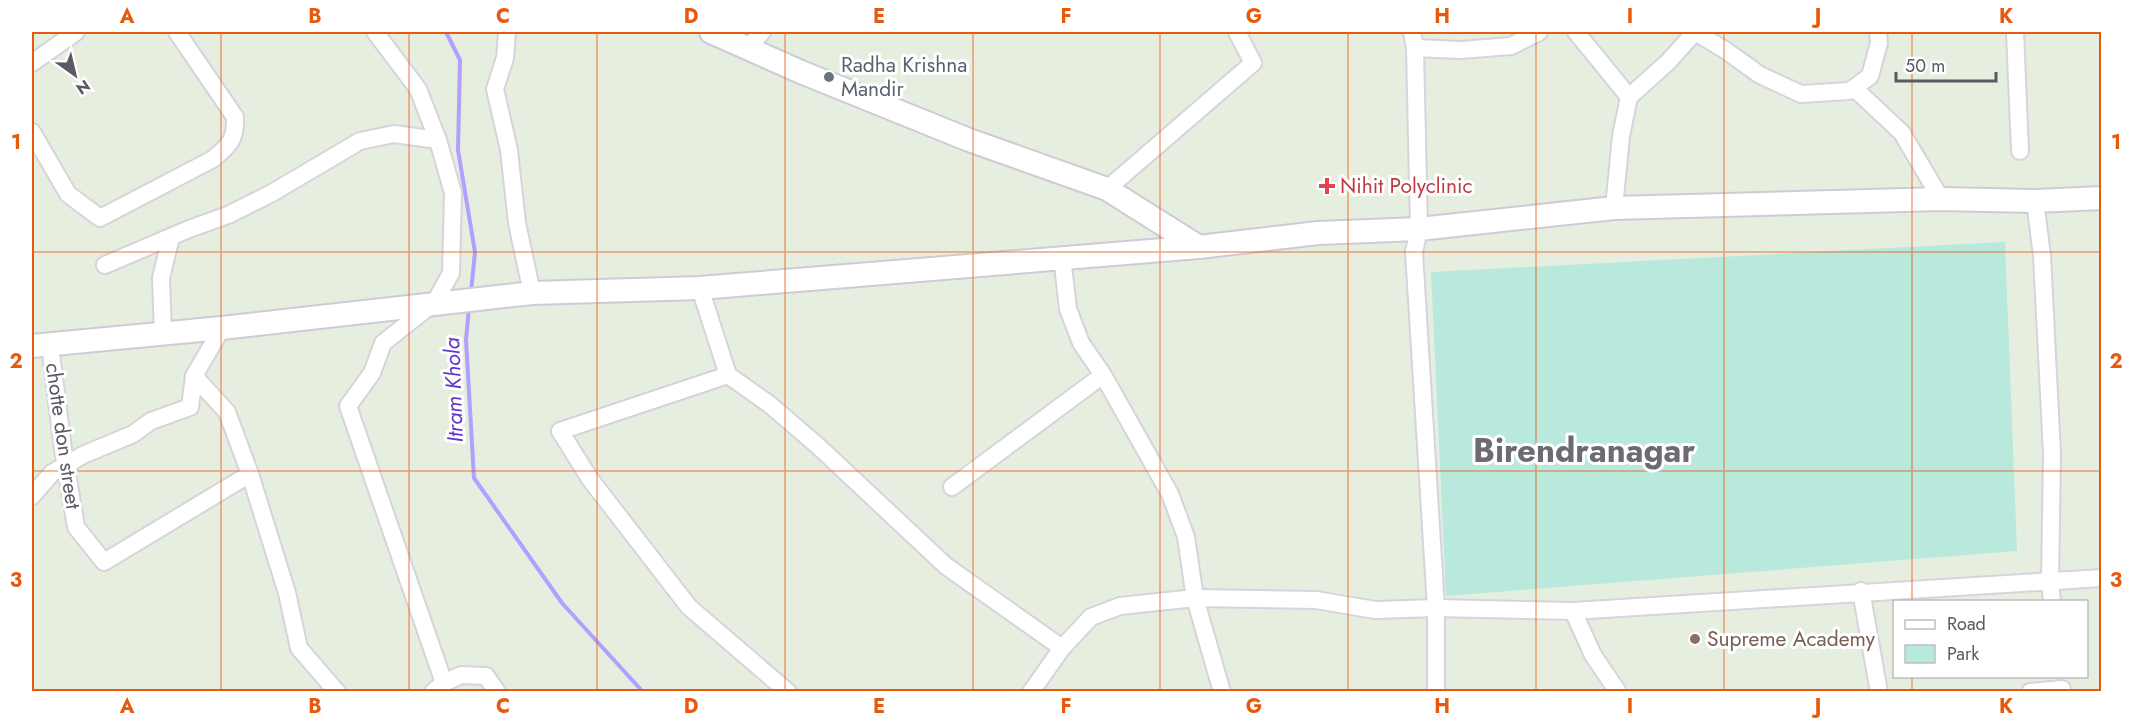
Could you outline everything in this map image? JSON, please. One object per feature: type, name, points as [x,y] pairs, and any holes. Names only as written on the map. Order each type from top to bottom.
[{"type":"street","points":[[32,63],[76,32]]},
{"type":"street","points":[[32,132],[68,194],[100,218],[213,159],[226,148],[236,132],[235,117],[177,32]]},
{"type":"street","points":[[375,32],[418,89],[438,140],[453,193],[451,273],[441,302],[383,343],[372,374],[348,406],[439,687],[461,675],[486,676],[497,692]]},
{"type":"street","points":[[507,32],[505,58],[495,89],[509,150],[517,223],[532,292]]},
{"type":"street","points":[[711,32],[755,40],[801,72],[969,140],[1107,189],[1199,247]]},
{"type":"street","points":[[1107,189],[1253,63],[1237,32]]},
{"type":"street","points":[[1436,692],[1436,609],[1414,252],[1419,229],[1414,40],[1461,50],[1511,46],[1539,32]]},
{"type":"street","points":[[1576,32],[1629,96]]},
{"type":"street","points":[[1614,208],[1621,136],[1629,96],[1668,62],[1695,32],[1760,75],[1801,94],[1849,91],[1870,76],[1879,43],[1878,32]]},
{"type":"street","points":[[2014,32],[2020,151]]},
{"type":"street","points":[[1854,88],[1902,133],[1941,199]]},
{"type":"street","points":[[105,265],[228,215],[263,198],[360,141],[394,134],[438,140]]},
{"type":"street","points":[[41,345],[222,328],[532,292],[700,288],[1199,247],[1318,233],[1419,229],[1614,208],[1941,199],[2036,201],[2102,198]]},
{"type":"street","points":[[2036,201],[2043,267],[2052,454],[2050,582],[2052,600]]},
{"type":"street","points":[[163,334],[161,278],[171,237]]},
{"type":"street","points":[[1062,257],[1068,309],[1080,343],[1103,375],[1170,494],[1186,537],[1195,598],[1222,692]]},
{"type":"street","points":[[700,288],[728,375],[769,404],[818,446],[946,566],[1062,648]]},
{"type":"street","points":[[32,496],[52,473],[83,455],[133,434],[151,421],[190,407],[194,376],[222,328]]},
{"type":"street","name":"chotte don street","points":[[41,345],[63,449],[76,526],[104,562],[250,474]]},
{"type":"street","points":[[728,375],[560,431],[590,479],[688,607],[788,692]]},
{"type":"street","points":[[952,487],[1103,375]]},
{"type":"street","points":[[194,376],[227,412],[250,474],[287,593],[299,648],[337,692]]},
{"type":"street","points":[[1031,692],[1062,648],[1091,617],[1120,606],[1195,598],[1316,600],[1375,610],[1573,611],[1861,591],[2102,578]]},
{"type":"street","points":[[1861,591],[1879,692]]},
{"type":"street","points":[[1573,611],[1593,655],[1618,692]]},
{"type":"street","points":[[2030,692],[2062,686]]},
{"type":"green space","points":[[2005,242],[2017,551],[1446,596],[1431,272]]},
{"type":"waterway","name":"Itram Khola","points":[[446,32],[460,60],[458,150],[475,252],[471,292]]},
{"type":"waterway","name":"Itram Khola","points":[[469,308],[466,340],[474,478],[562,603],[643,692]]},
{"type":"place","name":"Radha Krishna Mandir","points":[[829,77]]},
{"type":"place","name":"Nihit Polyclinic","points":[[1327,186]]},
{"type":"place","name":"Supreme Academy","points":[[1695,639]]},
{"type":"district","name":"Birendranagar","points":[[1584,450]]}]
